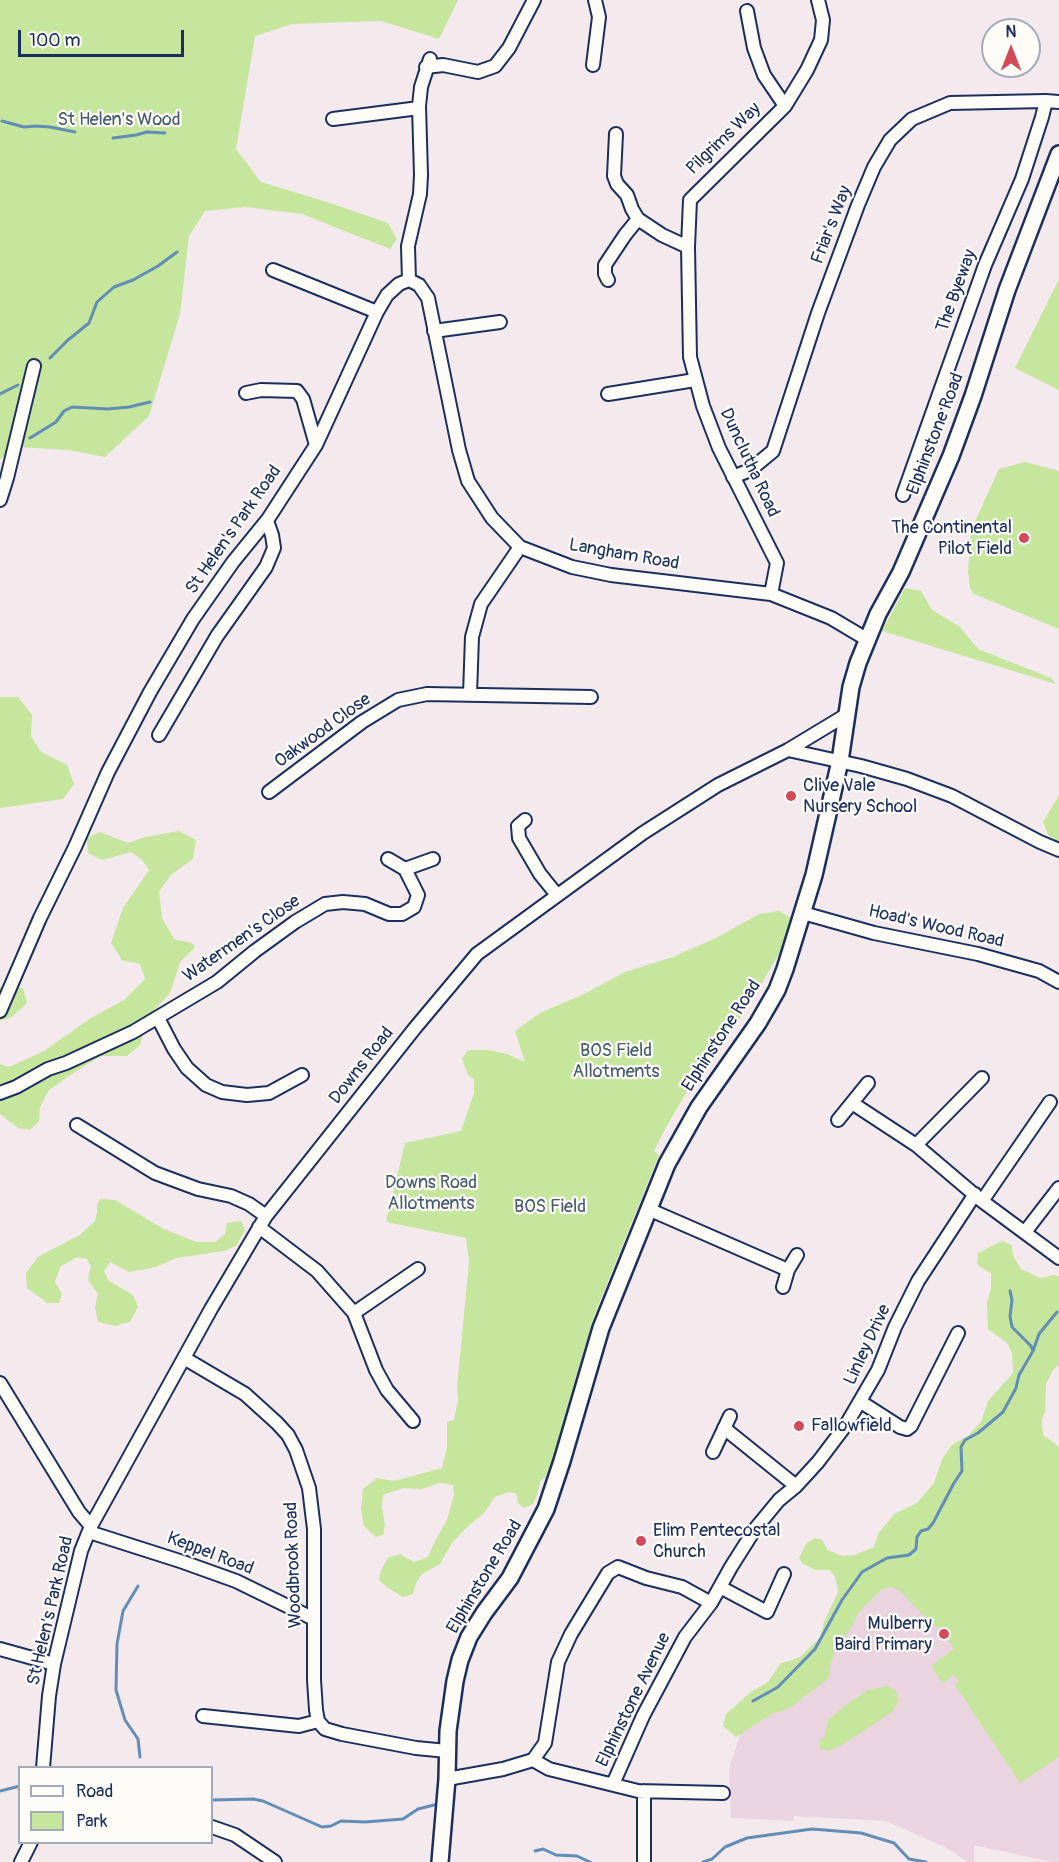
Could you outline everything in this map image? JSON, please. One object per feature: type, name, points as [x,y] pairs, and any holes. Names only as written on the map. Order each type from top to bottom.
[{"type":"street","points":[[409,280],[408,246],[420,194],[419,108],[421,87],[428,63],[478,72],[495,66],[509,48],[534,0]]},
{"type":"street","points":[[593,65],[599,17],[595,0]]},
{"type":"street","name":"Pilgrims Way","points":[[690,200],[785,105],[807,70],[821,40],[823,20],[818,0]]},
{"type":"street","name":"Pilgrims Way","points":[[747,10],[754,48],[764,75],[785,105]]},
{"type":"street","name":"Friar's Way","points":[[733,477],[750,470],[773,451],[818,312],[858,205],[874,167],[891,140],[912,119],[950,104],[1046,100],[1059,102]]},
{"type":"street","name":"The Byeway","points":[[903,495],[985,266],[1022,179],[1046,100]]},
{"type":"street","points":[[333,119],[419,108]]},
{"type":"street","points":[[616,134],[614,176],[617,184],[627,195],[638,219],[662,235],[688,247]]},
{"type":"street","name":"Elphinstone Road","points":[[440,1862],[447,1751],[455,1681],[460,1660],[469,1637],[510,1578],[546,1509],[601,1328],[667,1164],[699,1107],[758,1023],[777,990],[814,875],[840,761],[851,687],[878,614],[901,572],[951,456],[1007,290],[1059,154]]},
{"type":"street","name":"Dunclutha Road","points":[[690,200],[688,247],[690,357],[695,380],[719,448],[777,563],[771,594]]},
{"type":"street","points":[[608,280],[605,265],[638,219]]},
{"type":"street","points":[[273,270],[377,312]]},
{"type":"street","name":"St Helen's Park Road","points":[[0,1011],[40,918],[108,772],[150,692],[193,619],[233,562],[267,521],[316,444],[387,295],[399,284],[409,280]]},
{"type":"street","name":"Langham Road","points":[[409,280],[419,285],[428,298],[459,450],[468,481],[492,518],[520,547],[572,567],[630,577],[771,594],[831,618],[868,640]]},
{"type":"street","points":[[434,331],[500,322]]},
{"type":"street","points":[[0,500],[34,366]]},
{"type":"street","points":[[608,394],[695,380]]},
{"type":"street","points":[[246,393],[261,390],[297,391],[303,399],[316,444]]},
{"type":"street","points":[[159,735],[217,636],[266,567],[274,548],[267,521]]},
{"type":"street","points":[[470,694],[472,636],[481,604],[520,547]]},
{"type":"street","name":"Oakwood Close","points":[[269,792],[362,722],[398,700],[427,694],[591,697]]},
{"type":"street","name":"Downs Road","points":[[90,1529],[262,1222],[415,1028],[477,954],[643,833],[708,791],[788,750],[846,715]]},
{"type":"street","points":[[788,750],[907,778],[952,796],[1059,850]]},
{"type":"street","points":[[525,820],[518,826],[519,838],[540,873],[557,895]]},
{"type":"street","points":[[388,858],[405,868],[433,858]]},
{"type":"street","name":"Watermen's Close","points":[[0,1093],[48,1069],[133,1032],[158,1018],[216,982],[295,922],[325,904],[343,902],[365,904],[389,914],[402,914],[414,907],[418,895],[405,868]]},
{"type":"street","name":"Hoad's Wood Road","points":[[803,914],[874,933],[978,954],[1039,970],[1059,982]]},
{"type":"street","points":[[158,1018],[187,1068],[206,1085],[222,1092],[247,1095],[269,1093],[302,1075]]},
{"type":"street","points":[[916,1145],[982,1078]]},
{"type":"street","points":[[838,1120],[868,1083]]},
{"type":"street","points":[[852,1102],[916,1145],[942,1169],[1059,1258]]},
{"type":"street","name":"Linley Drive","points":[[720,1587],[755,1528],[779,1500],[796,1486],[818,1462],[846,1425],[878,1370],[895,1327],[918,1281],[1050,1102]]},
{"type":"street","points":[[92,1118],[81,1127],[155,1173],[198,1189],[231,1196],[249,1204],[262,1222],[317,1271],[354,1313],[387,1390],[413,1421]]},
{"type":"street","points":[[1025,1232],[1059,1188]]},
{"type":"street","points":[[648,1209],[788,1270]]},
{"type":"street","points":[[783,1287],[788,1270],[797,1255]]},
{"type":"street","points":[[354,1313],[413,1273],[418,1285]]},
{"type":"street","points":[[861,1402],[900,1427],[907,1429],[911,1426],[958,1333]]},
{"type":"street","name":"Woodbrook Road","points":[[184,1358],[245,1394],[288,1435],[296,1450],[309,1488],[314,1530],[314,1680],[315,1710],[318,1720]]},
{"type":"street","name":"St Helen's Park Road","points":[[0,1383],[90,1529],[81,1551],[54,1664],[43,1766]]},
{"type":"street","points":[[714,1452],[727,1422],[796,1486]]},
{"type":"street","name":"Keppel Road","points":[[90,1529],[236,1581],[314,1619]]},
{"type":"street","points":[[447,1779],[503,1769],[533,1760],[545,1743],[558,1662],[571,1634],[608,1573],[618,1567],[646,1578],[682,1587],[711,1603]]},
{"type":"street","points":[[720,1587],[767,1612],[784,1575]]},
{"type":"street","name":"Elphinstone Avenue","points":[[613,1784],[643,1716],[674,1657],[720,1587]]},
{"type":"street","points":[[0,1649],[54,1664]]},
{"type":"street","points":[[203,1716],[298,1726],[318,1720],[325,1729],[342,1734],[417,1748],[447,1751]]},
{"type":"street","name":"Elphinstone Avenue","points":[[533,1760],[549,1769],[645,1791],[723,1793]]},
{"type":"street","points":[[644,1862],[645,1791]]},
{"type":"street","points":[[213,1827],[235,1835],[275,1862]]},
{"type":"street","points":[[21,1862],[31,1844]]},
{"type":"shaded area","name":"Mulberry Baird Primary","points":[[1043,1435],[1059,1447],[1059,1862],[974,1845],[974,1862],[968,1862],[945,1847],[886,1821],[794,1816],[793,1821],[731,1818],[729,1769],[748,1710],[818,1667],[842,1601]]},
{"type":"green space","name":"St Helen's Wood","points":[[0,0],[458,0],[439,39],[381,21],[292,24],[255,36],[236,149],[261,182],[388,223],[397,239],[390,249],[302,214],[245,207],[205,211],[189,236],[180,314],[149,416],[105,457],[68,450],[19,447],[0,459]]},
{"type":"green space","points":[[1059,279],[1059,390],[1015,368]]},
{"type":"green space","name":"The Continental Pilot Field","points":[[1025,462],[1059,471],[1059,629],[974,594],[970,588],[968,572],[971,530],[999,469]]},
{"type":"green space","points":[[905,588],[921,591],[932,610],[959,626],[978,649],[1051,678],[1056,684],[882,631]]},
{"type":"green space","points":[[0,697],[18,697],[32,715],[31,736],[41,752],[67,765],[74,784],[63,799],[0,808]]},
{"type":"green space","points":[[1059,795],[1059,842],[1048,835],[1043,822]]},
{"type":"green space","points":[[179,831],[196,840],[193,859],[172,874],[159,891],[162,918],[174,939],[192,943],[195,947],[180,962],[170,993],[149,1016],[140,1045],[127,1056],[101,1056],[75,1072],[49,1090],[40,1107],[39,1121],[30,1130],[18,1128],[0,1114],[0,1064],[9,1067],[44,1051],[91,1018],[124,1000],[145,979],[140,964],[122,960],[111,943],[123,908],[149,870],[142,860],[131,852],[102,860],[88,853],[87,838],[100,832],[128,843],[145,837]]},
{"type":"green space","points":[[779,911],[792,918],[781,950],[727,1039],[689,1088],[654,1151],[659,1155],[594,1316],[552,1461],[545,1478],[540,1481],[533,1504],[524,1508],[518,1503],[516,1493],[508,1492],[495,1497],[484,1513],[452,1543],[440,1564],[422,1574],[413,1594],[403,1597],[379,1580],[381,1570],[388,1558],[400,1554],[414,1562],[428,1557],[447,1520],[454,1495],[453,1485],[439,1483],[422,1489],[403,1488],[383,1495],[382,1508],[385,1525],[383,1535],[376,1537],[364,1526],[361,1509],[363,1489],[377,1478],[394,1481],[442,1468],[447,1447],[447,1422],[454,1420],[458,1400],[457,1387],[469,1262],[466,1238],[386,1222],[405,1143],[461,1131],[474,1093],[474,1079],[468,1075],[462,1059],[468,1050],[488,1050],[507,1054],[525,1062],[515,1031],[540,1013],[584,994],[625,972],[673,957],[716,938],[759,914]]},
{"type":"green space","points":[[0,987],[23,988],[27,1003],[12,1017],[0,1021]]},
{"type":"green space","points":[[100,1199],[115,1200],[164,1229],[196,1242],[215,1242],[225,1234],[227,1223],[241,1221],[245,1230],[236,1246],[224,1251],[176,1258],[156,1267],[129,1272],[110,1262],[104,1271],[109,1281],[133,1295],[138,1307],[130,1322],[115,1326],[98,1322],[95,1307],[98,1294],[88,1280],[91,1266],[87,1259],[77,1257],[60,1267],[55,1282],[62,1294],[59,1303],[47,1303],[27,1288],[26,1273],[38,1257],[81,1234],[95,1221]]},
{"type":"green space","points":[[1002,1241],[1012,1245],[1013,1256],[1021,1269],[1040,1278],[1059,1276],[1059,1365],[1053,1370],[1046,1384],[1045,1411],[1042,1420],[1043,1435],[1059,1447],[1059,1757],[1020,1783],[955,1685],[959,1682],[954,1675],[942,1683],[931,1666],[954,1649],[940,1628],[934,1626],[900,1591],[892,1587],[882,1589],[859,1612],[847,1634],[835,1648],[829,1678],[788,1709],[771,1714],[736,1737],[723,1726],[726,1714],[751,1692],[768,1682],[780,1664],[800,1657],[820,1638],[824,1622],[838,1592],[835,1576],[829,1570],[816,1570],[803,1564],[799,1558],[806,1544],[815,1538],[822,1540],[828,1550],[842,1556],[855,1555],[874,1547],[878,1534],[894,1514],[917,1503],[934,1483],[942,1459],[952,1445],[969,1435],[981,1422],[988,1401],[1013,1373],[1012,1353],[1007,1343],[988,1329],[987,1303],[991,1288],[991,1273],[977,1263],[978,1253]]},
{"type":"green space","points":[[887,1686],[895,1690],[899,1701],[892,1712],[840,1746],[828,1751],[820,1748],[820,1741],[825,1736],[828,1720],[868,1690]]},
{"type":"waterway","points":[[2,121],[24,127],[50,127],[75,132]]},
{"type":"waterway","points":[[113,138],[147,132],[165,133]]},
{"type":"waterway","points":[[50,358],[89,323],[97,302],[114,287],[133,280],[177,252]]},
{"type":"waterway","points":[[0,394],[18,385]]},
{"type":"waterway","points":[[30,438],[56,422],[64,411],[72,407],[108,409],[150,402]]},
{"type":"waterway","points":[[1010,1291],[1012,1327],[1033,1351]]},
{"type":"waterway","points":[[753,1701],[778,1687],[815,1649],[842,1600],[862,1572],[887,1558],[909,1555],[916,1549],[917,1537],[921,1531],[928,1529],[933,1523],[962,1471],[961,1447],[965,1440],[978,1433],[1003,1412],[1039,1334],[1057,1312]]},
{"type":"waterway","points":[[138,1586],[123,1611],[117,1644],[116,1690],[125,1720],[138,1739],[140,1757]]},
{"type":"waterway","points":[[0,1791],[18,1786]]},
{"type":"waterway","points":[[213,1800],[263,1801],[322,1827],[341,1821],[403,1819],[418,1809],[434,1805]]},
{"type":"waterway","points":[[703,1862],[712,1859],[725,1847],[747,1838],[812,1829],[861,1833],[894,1843],[909,1859],[926,1862]]},
{"type":"waterway","points":[[535,1851],[543,1849],[556,1855],[577,1856],[590,1862]]},
{"type":"place","name":"The Continental Pilot Field","points":[[1024,538]]},
{"type":"place","name":"Clive Vale Nursery School","points":[[791,796]]},
{"type":"place","name":"Fallowfield","points":[[799,1426]]},
{"type":"place","name":"Elim Pentecostal Church","points":[[641,1541]]},
{"type":"place","name":"Mulberry Baird Primary","points":[[944,1634]]},
{"type":"park label","name":"BOS Field Allotments","points":[[616,1061]]},
{"type":"park label","name":"Downs Road Allotments","points":[[431,1193]]},
{"type":"park label","name":"BOS Field","points":[[550,1207]]}]
